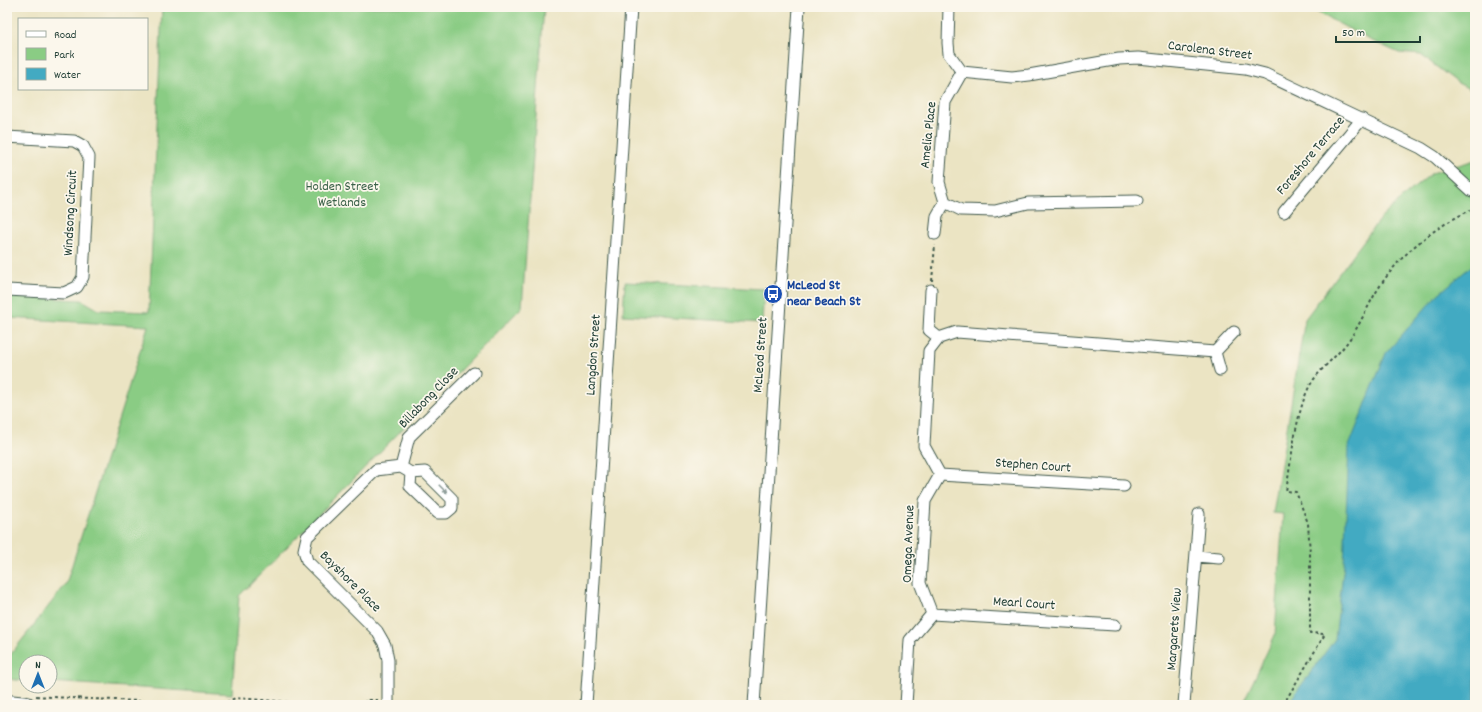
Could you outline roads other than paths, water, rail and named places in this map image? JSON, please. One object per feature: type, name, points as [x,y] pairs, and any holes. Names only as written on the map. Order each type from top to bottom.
[{"type":"street","name":"Langdon Street","points":[[586,705],[632,7]]},
{"type":"street","name":"McLeod Street","points":[[754,705],[799,7]]},
{"type":"street","points":[[949,7],[949,54],[962,72]]},
{"type":"street","name":"Carolena Street","points":[[962,72],[1024,76],[1119,58],[1138,58],[1245,69],[1265,74],[1421,148],[1436,157],[1472,190]]},
{"type":"street","name":"Amelia Place","points":[[945,202],[939,182],[945,102],[962,72]]},
{"type":"street","name":"Foreshore Terrace","points":[[1284,212],[1362,120]]},
{"type":"street","name":"Windsong Circuit","points":[[7,137],[74,141],[83,146],[89,157],[83,277],[77,287],[64,293],[7,290]]},
{"type":"street","points":[[935,234],[937,216],[945,202],[961,210],[995,211],[1028,203],[1136,201]]},
{"type":"street","points":[[931,290],[929,330],[939,338]]},
{"type":"street","points":[[940,475],[924,446],[929,351],[939,338],[957,332],[1215,352]]},
{"type":"street","points":[[1215,352],[1234,332]]},
{"type":"street","points":[[1215,352],[1220,370]]},
{"type":"street","name":"Billabong Close","points":[[401,467],[409,437],[474,373]]},
{"type":"street","points":[[401,467],[411,473]]},
{"type":"street","name":"Bayshore Place","points":[[388,705],[388,660],[385,644],[377,631],[307,561],[304,550],[308,537],[376,470],[401,467]]},
{"type":"street","name":"Stephen Court","points":[[940,475],[1124,486]]},
{"type":"street","name":"Omega Avenue","points":[[932,614],[920,583],[925,501],[940,475]]},
{"type":"street","name":"Margarets View","points":[[1184,705],[1199,514]]},
{"type":"street","points":[[1196,556],[1219,558]]},
{"type":"street","points":[[906,705],[910,640],[932,614]]},
{"type":"street","name":"Mearl Court","points":[[932,614],[1115,625]]},
{"type":"water","points":[[1475,263],[1475,705],[1287,705],[1335,639],[1344,565],[1349,446],[1386,353],[1436,296]]},
{"type":"place","name":"McLeod St near Beach St","points":[[773,294]]},
{"type":"park label","name":"Holden Street Wetlands","points":[[342,196]]}]
